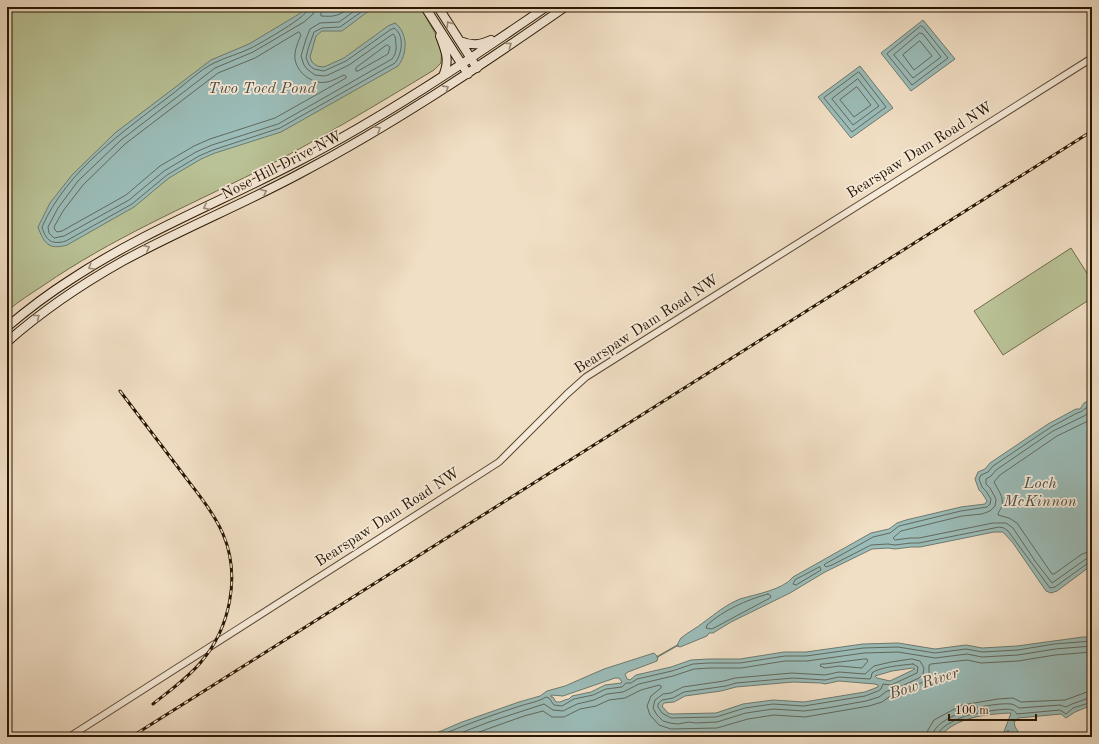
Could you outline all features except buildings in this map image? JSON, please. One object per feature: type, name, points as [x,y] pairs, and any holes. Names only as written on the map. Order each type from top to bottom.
[{"type":"street","points":[[424,7],[468,74]]},
{"type":"street","points":[[438,7],[477,68]]},
{"type":"street","name":"Nose Hill Drive NW","points":[[7,327],[47,296],[96,264],[133,243],[274,174],[328,145],[462,64],[546,7]]},
{"type":"street","name":"Nose Hill Drive NW","points":[[7,342],[68,295],[115,266],[151,246],[268,190],[335,155],[468,74],[565,7]]},
{"type":"street","points":[[433,21],[448,59],[447,67],[443,76]]},
{"type":"street","points":[[460,41],[468,44],[482,44],[523,23]]},
{"type":"street","name":"Bearspaw Dam Road NW","points":[[69,737],[499,462],[586,377],[1092,58]]},
{"type":"green space","points":[[7,7],[420,7],[442,45],[441,63],[434,70],[303,147],[258,171],[149,224],[95,253],[69,268],[7,311]]},
{"type":"green space","points":[[1071,248],[1092,281],[1092,298],[1003,355],[974,311]]},
{"type":"water","name":"Two Toed Pond","points":[[308,7],[374,7],[342,31],[322,31],[316,36],[310,57],[312,62],[317,66],[324,67],[344,58],[388,26],[395,23],[402,32],[405,43],[404,55],[398,66],[281,132],[215,153],[201,159],[169,178],[134,207],[67,245],[56,247],[51,246],[45,241],[38,227],[50,203],[72,175],[115,133],[211,60],[249,44]]},
{"type":"water","points":[[923,20],[955,59],[911,91],[881,53]]},
{"type":"water","points":[[860,66],[893,108],[851,138],[818,97]]},
{"type":"water","name":"Loch McKinnon","points":[[1092,399],[1092,565],[1057,591],[1051,593],[1046,591],[1013,543],[1003,532],[994,532],[920,547],[872,549],[825,572],[790,593],[731,622],[713,633],[709,633],[707,636],[680,647],[677,646],[681,638],[721,609],[740,599],[769,591],[783,585],[793,577],[871,533],[889,529],[897,523],[906,520],[961,507],[985,504],[987,501],[979,490],[975,479],[978,472],[985,469],[990,463],[1048,424],[1076,409],[1080,409],[1084,403]]},
{"type":"water","name":"Bow River","points":[[1092,637],[1092,705],[1075,712],[1066,718],[1061,714],[1018,718],[1014,721],[1015,727],[1018,731],[1014,734],[1014,736],[1011,736],[1008,730],[1005,737],[1002,737],[1011,713],[992,714],[963,721],[946,730],[940,737],[427,737],[462,722],[540,696],[547,691],[565,686],[604,669],[654,653],[658,657],[657,661],[628,672],[625,674],[627,679],[630,680],[636,675],[671,667],[691,660],[740,659],[784,652],[806,652],[863,644],[898,643],[935,649],[966,645],[982,648],[1017,646]],"holes":[[[915,669],[890,681],[877,678],[875,676],[892,671]],[[615,678],[619,678],[622,682],[605,685],[591,692],[572,696],[569,699],[560,702],[556,702],[553,697],[551,697],[551,695],[563,696]],[[839,681],[875,684],[878,685],[878,687],[865,692],[804,702],[773,700],[743,704],[716,713],[672,714],[668,713],[662,706],[664,703],[674,702],[685,696],[721,691],[736,687],[793,682],[825,684]]]},
{"type":"waterway","points":[[657,657],[678,645]]},
{"type":"railway","points":[[131,737],[1092,131]]},
{"type":"railway","points":[[120,391],[208,507],[223,534],[231,567],[232,584],[230,601],[219,634],[201,662],[178,684],[153,704]]}]
